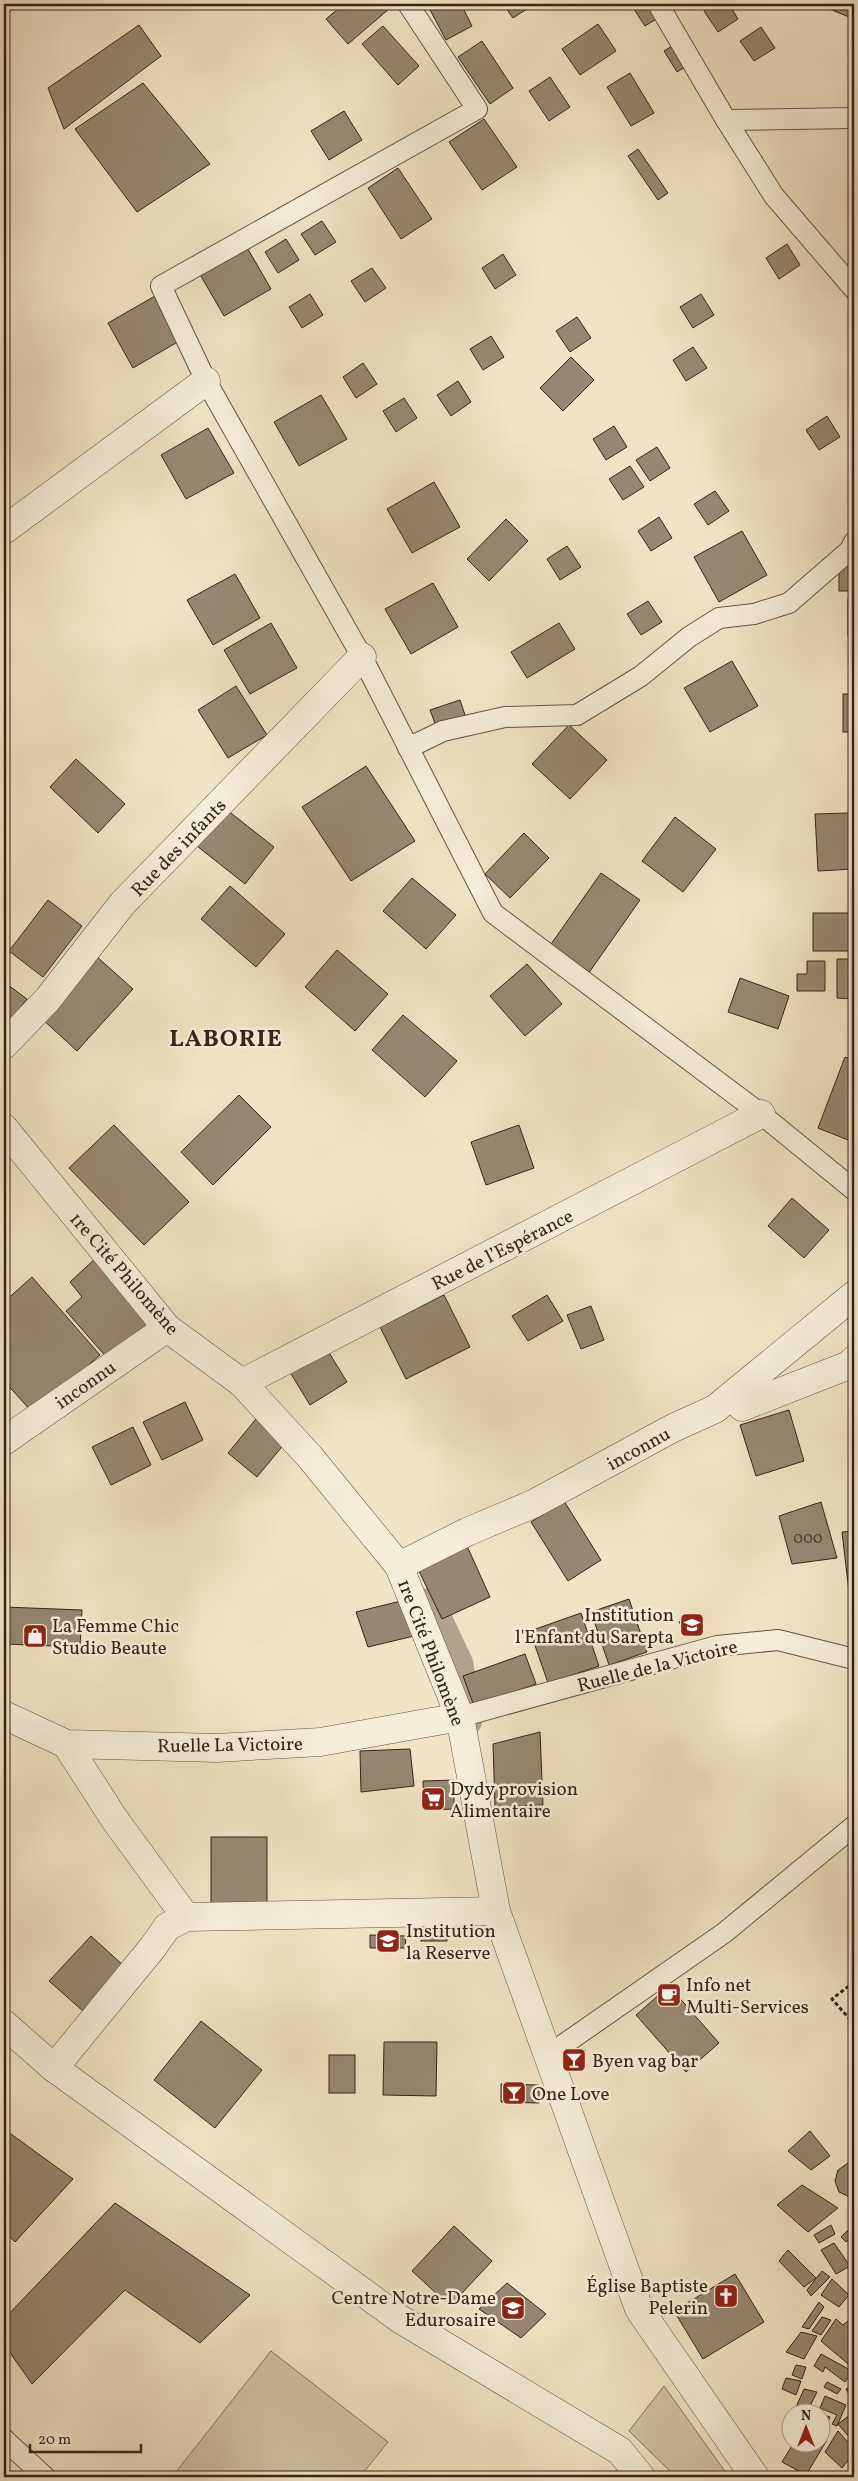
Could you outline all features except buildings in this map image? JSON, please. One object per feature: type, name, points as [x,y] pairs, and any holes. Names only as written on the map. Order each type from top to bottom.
[{"type":"street","points":[[4,530],[206,381]]},
{"type":"street","name":"Rue des infants","points":[[4,1044],[48,999],[122,904],[362,657]]},
{"type":"street","name":"Rue de l’Espérance","points":[[242,1383],[761,1114]]},
{"type":"street","name":"1re Cité Philomène","points":[[4,1128],[167,1328],[242,1383],[310,1457],[399,1566],[460,1717],[496,1911],[639,2309],[755,2477]]},
{"type":"street","name":"inconnu","points":[[399,1566],[467,1532],[533,1504],[715,1408],[854,1295]]},
{"type":"street","name":"inconnu","points":[[4,1441],[167,1328]]},
{"type":"street","points":[[742,1407],[849,1366],[854,1360]]},
{"type":"street","name":"Ruelle La Victoire","points":[[4,1716],[66,1744],[217,1748],[320,1742],[460,1717]]},
{"type":"street","points":[[66,1744],[115,1820],[186,1917]]},
{"type":"street","points":[[54,2068],[153,1947],[167,1927],[186,1917],[496,1911]]},
{"type":"street","points":[[4,2024],[54,2068],[400,2319],[620,2451],[640,2477]]},
{"type":"lane","points":[[408,4],[477,109],[161,286],[206,381],[362,657],[493,913],[761,1114],[854,1190]]},
{"type":"lane","points":[[658,4],[726,120],[774,196],[854,289]]},
{"type":"lane","points":[[726,120],[854,118]]},
{"type":"lane","points":[[408,748],[443,730],[505,717],[577,714],[641,676],[689,637],[719,618],[754,614],[789,603],[850,550],[854,542]]},
{"type":"lane","name":"Ruelle de la Victoire","points":[[460,1717],[717,1646],[778,1640],[854,1659]]},
{"type":"lane","points":[[547,2056],[724,1933],[854,1826]]},
{"type":"lane","points":[[4,2439],[45,2477]]},
{"type":"path","points":[[854,1982],[832,1999],[854,2024]]},
{"type":"shaded area","points":[[271,2351],[388,2442],[360,2477],[172,2477]]},
{"type":"shaded area","points":[[664,2386],[729,2477],[676,2477],[629,2431]]},
{"type":"waterway","points":[[427,1608],[454,1665],[463,1719]]},
{"type":"place","name":"Institution l'Enfant du Sarepta","points":[[692,1625]]},
{"type":"place","name":"La Femme Chic Studio Beaute","points":[[35,1636]]},
{"type":"place","name":"Dydy provision Alimentaire","points":[[433,1799]]},
{"type":"place","name":"Institution la Reserve","points":[[388,1941]]},
{"type":"place","name":"Info net Multi-Services","points":[[669,1995]]},
{"type":"place","name":"Byen vag bar","points":[[574,2060]]},
{"type":"place","name":"One Love","points":[[514,2093]]},
{"type":"place","name":"Église Baptiste Pelerin","points":[[726,2296]]},
{"type":"place","name":"Centre Notre-Dame Edurosaire","points":[[513,2308]]},
{"type":"district","name":"LABORIE","points":[[226,1038]]}]
